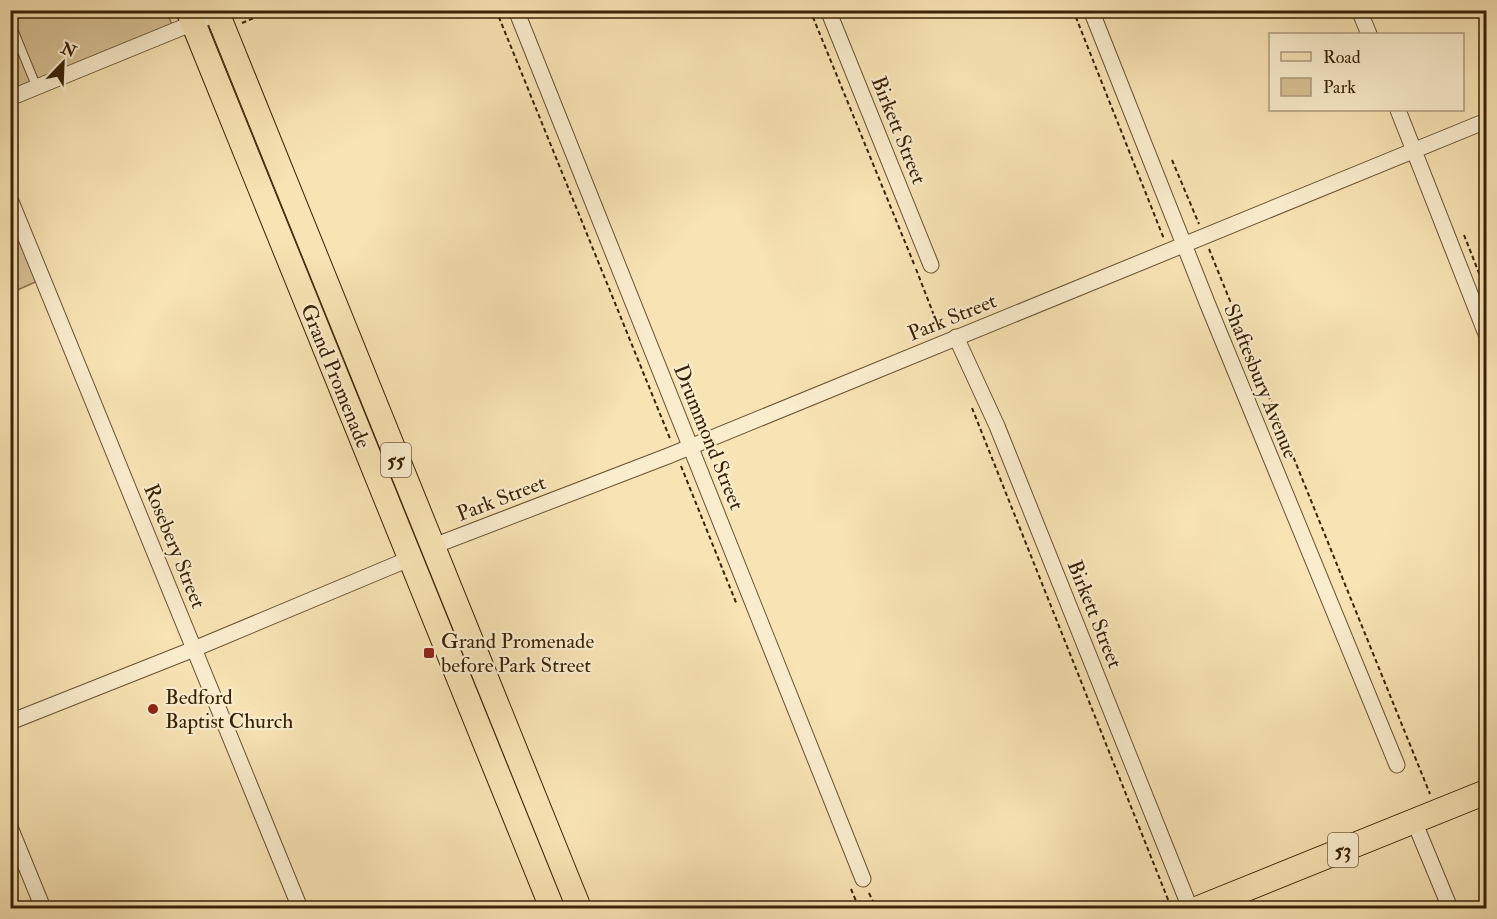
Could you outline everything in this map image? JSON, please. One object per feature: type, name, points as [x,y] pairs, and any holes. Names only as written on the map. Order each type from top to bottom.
[{"type":"main road","name":"Grand Promenade","points":[[219,12],[431,547],[579,909]]},
{"type":"main road","name":"Grand Promenade","points":[[190,17],[552,909]]},
{"type":"main road","name":"53","points":[[1199,909],[1486,792]]},
{"type":"street","name":"Drummond Street","points":[[516,10],[863,879]]},
{"type":"street","name":"Birkett Street","points":[[828,10],[931,265]]},
{"type":"street","name":"Shaftesbury Avenue","points":[[1091,10],[1184,245],[1397,765]]},
{"type":"street","points":[[1359,10],[1369,33]]},
{"type":"street","points":[[10,98],[37,88],[190,17],[219,12]]},
{"type":"street","points":[[1398,111],[1486,334]]},
{"type":"street","name":"Park Street","points":[[431,547],[690,447],[1486,121]]},
{"type":"street","name":"Rosebery Street","points":[[10,199],[300,909]]},
{"type":"street","name":"Birkett Street","points":[[951,340],[997,426],[1190,909]]},
{"type":"street","points":[[10,722],[194,649],[409,559]]},
{"type":"street","points":[[1414,821],[1450,909]]},
{"type":"street","points":[[10,827],[43,909]]},
{"type":"lane","points":[[10,22],[37,88]]},
{"type":"path","points":[[239,24],[273,10]]},
{"type":"path","points":[[810,10],[951,340]]},
{"type":"path","points":[[1172,160],[1431,796]]},
{"type":"path","points":[[972,409],[1168,902]]},
{"type":"path","points":[[863,879],[876,909]]},
{"type":"green space","points":[[11,11],[166,11],[175,31],[11,98]]},
{"type":"green space","points":[[10,199],[44,278],[11,293],[10,293]]},
{"type":"place","name":"Grand Promenade before Park Street","points":[[429,653]]},
{"type":"place","name":"Bedford Baptist Church","points":[[153,709]]}]
